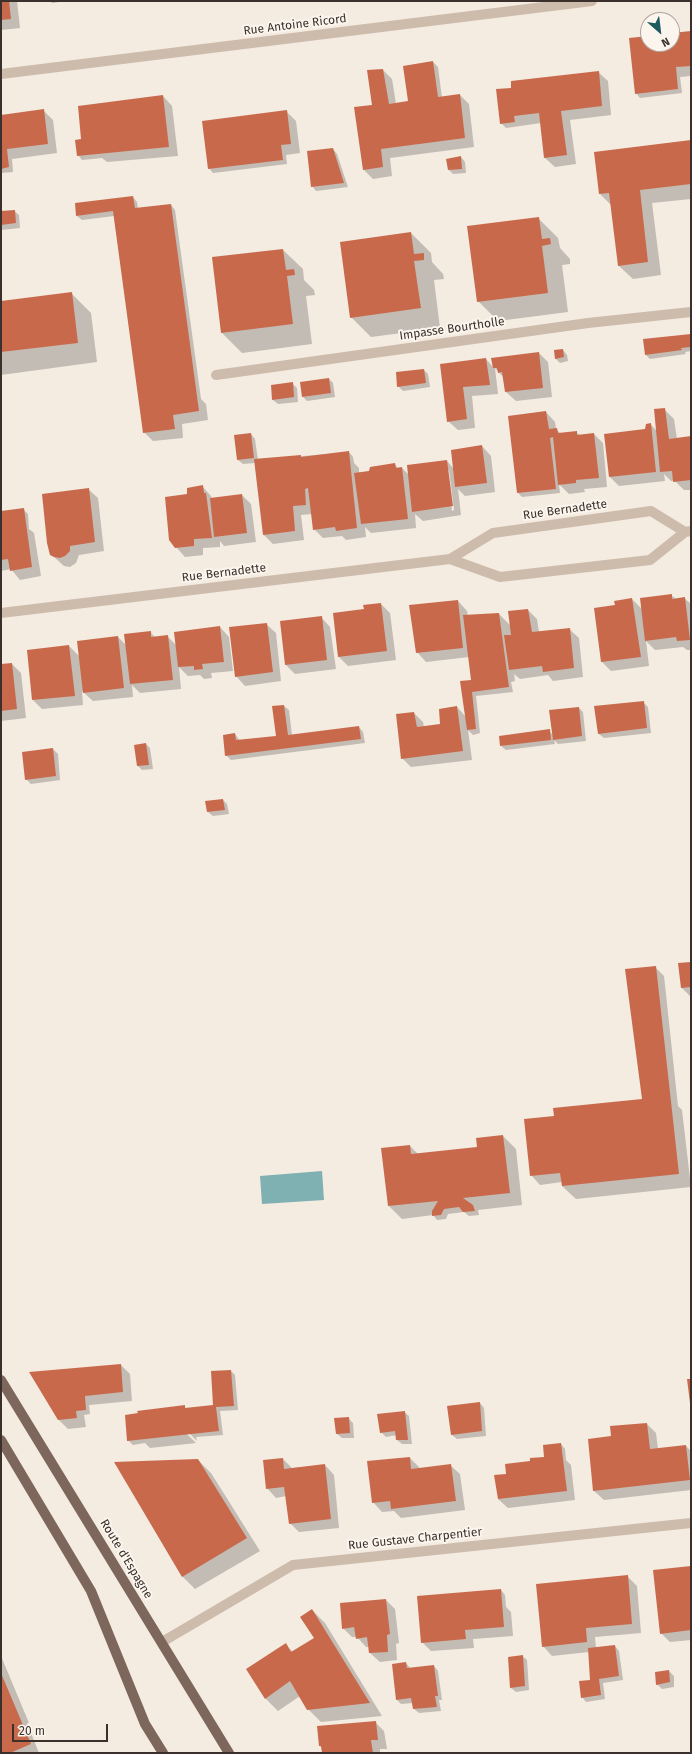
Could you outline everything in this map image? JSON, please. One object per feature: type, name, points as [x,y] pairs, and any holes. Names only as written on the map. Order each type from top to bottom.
[{"type":"main road","name":"Route d'Espagne","points":[[1,1380],[229,1753]]},
{"type":"main road","points":[[1,1440],[91,1590],[145,1724],[163,1753]]},
{"type":"street","name":"Rue Antoine Ricord","points":[[1,74],[592,1]]},
{"type":"street","name":"Impasse Bourtholle","points":[[216,375],[588,323],[691,312]]},
{"type":"street","name":"Rue Bernadette","points":[[1,613],[450,559],[493,533],[651,511],[688,532],[650,560],[500,577],[450,559]]},
{"type":"street","name":"Rue Gustave Charpentier","points":[[162,1642],[293,1565],[691,1523]]},
{"type":"water","points":[[322,1171],[324,1200],[262,1204],[260,1176]]},
{"type":"building","points":[[1,1],[9,1],[11,19],[1,20]]},
{"type":"building","points":[[691,31],[691,66],[676,67],[678,89],[635,94],[629,38],[640,37],[640,52],[680,52],[680,32]]},
{"type":"building","points":[[433,61],[438,97],[460,94],[465,138],[381,149],[383,167],[363,170],[354,107],[372,105],[367,70],[383,69],[389,104],[408,101],[403,66]]},
{"type":"building","points":[[599,71],[602,106],[561,111],[567,155],[544,158],[539,113],[514,116],[515,122],[500,124],[496,89],[511,88],[511,81]]},
{"type":"building","points":[[163,95],[169,147],[77,156],[75,140],[81,139],[78,106]]},
{"type":"building","points":[[44,109],[48,144],[7,149],[9,167],[1,169],[1,115]]},
{"type":"building","points":[[287,110],[291,144],[281,145],[283,160],[208,169],[202,121]]},
{"type":"building","points":[[691,140],[691,184],[640,190],[648,262],[618,266],[609,193],[599,194],[594,152]]},
{"type":"building","points":[[333,148],[344,183],[311,187],[307,151]]},
{"type":"building","points":[[461,156],[462,169],[448,170],[446,159]]},
{"type":"building","points":[[133,196],[135,208],[171,204],[199,411],[173,415],[175,429],[143,433],[113,211],[76,216],[75,203]]},
{"type":"building","points":[[15,210],[16,223],[1,225],[1,211]]},
{"type":"building","points":[[539,217],[542,239],[550,238],[551,244],[542,246],[548,293],[477,302],[467,226]]},
{"type":"building","points":[[411,232],[414,254],[424,253],[424,260],[414,261],[421,308],[350,318],[340,242]]},
{"type":"building","points":[[283,249],[286,270],[294,269],[295,275],[287,276],[293,324],[221,333],[212,257]]},
{"type":"building","points":[[72,292],[78,343],[1,352],[1,301]]},
{"type":"building","points":[[691,334],[691,347],[681,348],[682,350],[645,355],[643,339]]},
{"type":"building","points":[[563,349],[564,357],[555,359],[554,350]]},
{"type":"building","points":[[539,352],[543,388],[505,392],[502,372],[498,373],[497,368],[493,368],[491,358]]},
{"type":"building","points":[[486,358],[490,385],[463,387],[467,419],[447,422],[440,364]]},
{"type":"building","points":[[424,369],[426,383],[397,387],[396,372]]},
{"type":"building","points":[[329,378],[331,393],[302,397],[300,382]]},
{"type":"building","points":[[293,382],[294,397],[272,400],[271,385]]},
{"type":"building","points":[[665,408],[669,439],[691,436],[691,480],[673,482],[672,471],[660,472],[654,409]]},
{"type":"building","points":[[546,411],[549,429],[557,428],[558,433],[577,431],[577,435],[594,433],[599,478],[576,480],[576,483],[558,485],[553,437],[550,438],[556,489],[517,493],[508,416]]},
{"type":"building","points":[[651,423],[656,472],[609,477],[604,434],[645,429],[646,424]]},
{"type":"building","points":[[251,433],[254,458],[237,460],[234,435]]},
{"type":"building","points":[[482,445],[487,483],[455,487],[451,450]]},
{"type":"building","points":[[349,451],[357,528],[336,531],[335,527],[313,530],[308,488],[305,489],[306,505],[293,506],[295,531],[263,535],[254,459],[301,455],[301,457]]},
{"type":"building","points":[[447,460],[453,506],[412,512],[407,465]]},
{"type":"building","points":[[395,463],[396,468],[402,467],[408,519],[361,524],[354,473],[369,471],[370,467]]},
{"type":"building","points":[[203,485],[204,493],[206,493],[212,538],[194,539],[194,546],[175,548],[169,540],[165,497],[187,494],[187,488]]},
{"type":"building","points":[[89,488],[95,542],[70,546],[70,551],[65,556],[60,558],[50,555],[47,543],[42,494]]},
{"type":"building","points":[[242,494],[247,533],[214,537],[210,498]]},
{"type":"building","points":[[24,508],[32,567],[10,571],[8,559],[1,560],[1,511]]},
{"type":"building","points":[[672,594],[672,599],[685,597],[690,640],[677,641],[676,637],[645,641],[640,598]]},
{"type":"building","points":[[632,598],[641,657],[601,662],[594,608],[615,605],[614,601]]},
{"type":"building","points":[[458,600],[463,648],[416,653],[409,605]]},
{"type":"building","points":[[381,603],[387,651],[338,657],[333,613],[364,609],[363,605]]},
{"type":"building","points":[[528,609],[532,632],[570,628],[574,668],[543,672],[542,666],[509,670],[504,635],[511,635],[508,611]]},
{"type":"building","points":[[499,613],[509,687],[472,692],[476,729],[467,730],[460,681],[471,680],[463,615]]},
{"type":"building","points":[[322,616],[327,660],[285,665],[280,621]]},
{"type":"building","points":[[267,623],[273,672],[235,677],[229,627]]},
{"type":"building","points":[[220,626],[224,662],[202,664],[203,669],[194,670],[194,666],[178,667],[174,632]]},
{"type":"building","points":[[151,631],[151,637],[168,635],[173,680],[130,684],[124,634]]},
{"type":"building","points":[[118,636],[124,688],[83,693],[77,641]]},
{"type":"building","points":[[69,645],[75,696],[32,700],[27,650]]},
{"type":"building","points":[[12,663],[17,709],[1,711],[1,664]]},
{"type":"building","points":[[644,701],[647,728],[598,734],[594,706]]},
{"type":"building","points":[[284,705],[288,735],[359,726],[361,739],[225,756],[223,735],[235,733],[236,740],[276,736],[272,706]]},
{"type":"building","points":[[457,706],[463,751],[401,759],[396,714],[414,712],[417,727],[440,724],[439,709]]},
{"type":"building","points":[[579,707],[582,736],[553,740],[549,710]]},
{"type":"building","points":[[550,729],[551,740],[500,746],[499,736]]},
{"type":"building","points":[[146,743],[149,765],[137,766],[134,745]]},
{"type":"building","points":[[53,748],[56,776],[25,780],[22,752]]},
{"type":"building","points":[[223,799],[225,810],[207,812],[205,801]]},
{"type":"building","points":[[691,962],[691,987],[681,988],[678,963]]},
{"type":"building","points":[[656,966],[679,1174],[562,1186],[560,1173],[530,1176],[524,1119],[554,1116],[553,1108],[642,1099],[625,969]]},
{"type":"building","points":[[503,1135],[510,1193],[463,1198],[473,1205],[475,1211],[463,1212],[459,1207],[444,1209],[441,1215],[432,1216],[432,1211],[438,1201],[388,1206],[381,1148],[410,1145],[411,1154],[477,1147],[476,1138]]},
{"type":"building","points":[[121,1364],[123,1392],[85,1396],[86,1410],[76,1411],[77,1418],[58,1420],[29,1372]]},
{"type":"building","points":[[231,1370],[234,1406],[216,1407],[219,1431],[127,1441],[125,1415],[138,1413],[137,1411],[185,1405],[185,1408],[213,1405],[211,1371]]},
{"type":"building","points":[[687,1379],[691,1379],[691,1403],[690,1403]]},
{"type":"building","points":[[480,1402],[482,1431],[451,1435],[447,1406]]},
{"type":"building","points":[[405,1411],[408,1440],[396,1440],[395,1431],[380,1433],[377,1414]]},
{"type":"building","points":[[349,1417],[350,1433],[336,1434],[334,1418]]},
{"type":"building","points":[[647,1423],[650,1449],[686,1445],[690,1480],[593,1491],[588,1439],[611,1436],[610,1426]]},
{"type":"building","points":[[561,1443],[567,1491],[498,1499],[494,1475],[506,1474],[505,1464],[530,1461],[530,1458],[544,1457],[543,1445]]},
{"type":"building","points":[[410,1457],[411,1469],[451,1464],[456,1501],[391,1509],[390,1501],[372,1503],[367,1461]]},
{"type":"building","points":[[283,1458],[284,1469],[325,1464],[331,1519],[289,1524],[284,1487],[266,1489],[263,1460]]},
{"type":"building","points":[[198,1459],[247,1538],[182,1577],[114,1462]]},
{"type":"building","points":[[691,1566],[691,1630],[660,1634],[653,1570]]},
{"type":"building","points":[[628,1575],[632,1624],[586,1628],[587,1642],[542,1647],[536,1584]]},
{"type":"building","points":[[501,1589],[504,1627],[465,1630],[466,1639],[421,1643],[417,1596]]},
{"type":"building","points":[[386,1599],[390,1634],[387,1635],[388,1652],[369,1653],[367,1637],[356,1639],[354,1627],[342,1629],[340,1603]]},
{"type":"building","points":[[312,1609],[370,1703],[307,1710],[290,1681],[265,1699],[246,1669],[286,1643],[291,1652],[314,1638],[300,1617]]},
{"type":"building","points":[[615,1645],[619,1676],[599,1679],[601,1695],[581,1698],[579,1681],[590,1680],[588,1648]]},
{"type":"building","points":[[523,1655],[525,1686],[510,1688],[508,1657]]},
{"type":"building","points":[[406,1662],[407,1668],[434,1665],[438,1696],[435,1696],[437,1707],[413,1709],[411,1698],[396,1700],[392,1664]]},
{"type":"building","points":[[669,1670],[670,1682],[656,1685],[655,1672]]},
{"type":"building","points":[[1,1673],[31,1744],[10,1753],[1,1753]]},
{"type":"building","points":[[376,1721],[378,1740],[371,1740],[373,1753],[322,1753],[321,1746],[319,1746],[317,1726]]}]
